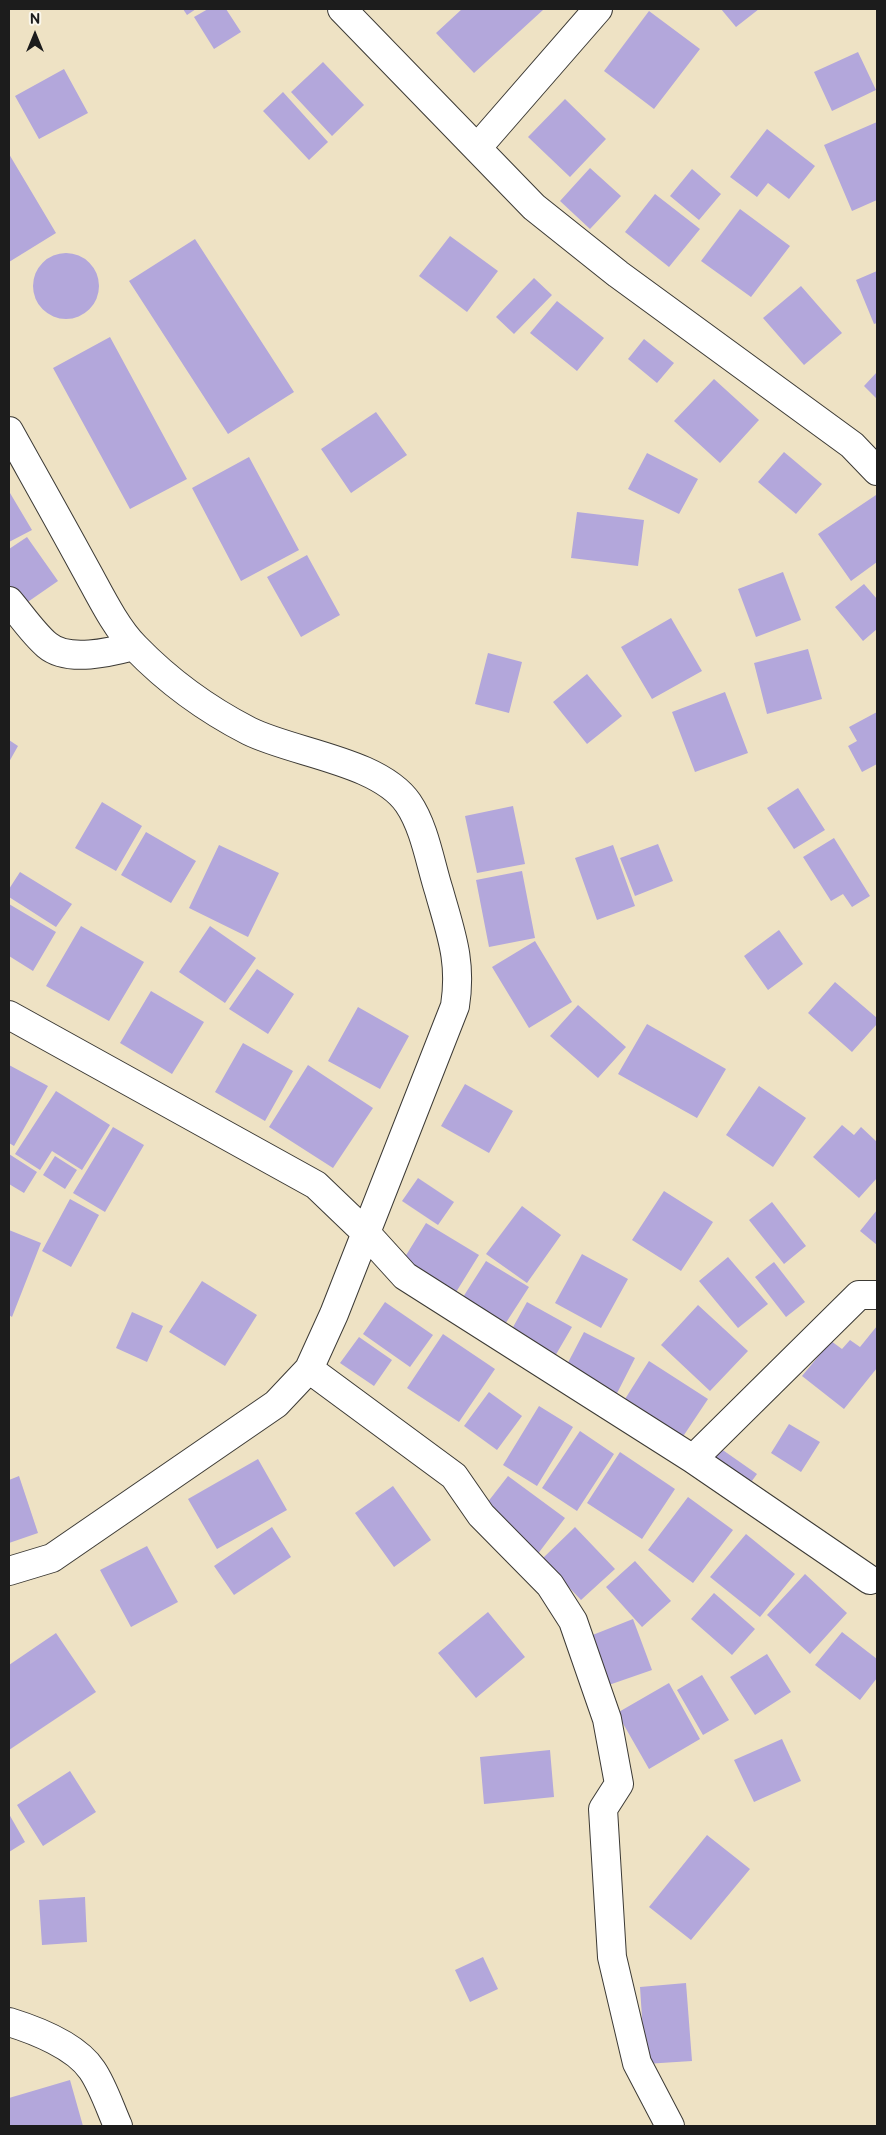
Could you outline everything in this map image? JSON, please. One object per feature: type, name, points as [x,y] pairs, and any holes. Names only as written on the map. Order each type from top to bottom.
[{"type":"street","points":[[342,9],[534,207],[610,268],[852,445],[877,471]]},
{"type":"street","points":[[478,148],[598,9]]},
{"type":"street","points":[[9,431],[106,604],[134,646],[169,678],[209,707],[250,731],[364,771],[389,785],[407,802],[421,832],[457,955],[459,980],[455,1006],[334,1314],[309,1369],[276,1404],[52,1558],[9,1570]]},
{"type":"street","points":[[9,601],[48,646],[66,654],[103,654],[134,646]]},
{"type":"street","points":[[9,1016],[316,1185],[365,1232],[405,1276],[693,1459],[870,1580]]},
{"type":"street","points":[[693,1459],[868,1295]]},
{"type":"street","points":[[309,1369],[454,1476],[481,1515],[550,1585],[573,1621],[607,1719],[619,1784],[603,1810],[612,1957],[637,2063],[670,2126]]},
{"type":"street","points":[[9,2022],[36,2030],[66,2047],[92,2069],[118,2126]]},
{"type":"building","points":[[183,9],[196,9],[187,15]]},
{"type":"building","points":[[208,9],[226,9],[241,32],[214,49],[194,17]]},
{"type":"building","points":[[462,9],[543,10],[474,73],[436,33]]},
{"type":"building","points":[[721,9],[759,9],[736,27]]},
{"type":"building","points":[[649,11],[700,49],[654,109],[604,71]]},
{"type":"building","points":[[858,52],[876,90],[832,111],[814,72]]},
{"type":"building","points":[[323,62],[364,105],[332,136],[291,92]]},
{"type":"building","points":[[64,69],[88,113],[39,139],[15,96]]},
{"type":"building","points":[[283,92],[328,142],[309,160],[263,111]]},
{"type":"building","points":[[565,99],[606,139],[570,177],[528,137]]},
{"type":"building","points":[[877,122],[877,200],[852,211],[824,145]]},
{"type":"building","points":[[767,129],[815,166],[789,199],[768,183],[757,197],[730,177]]},
{"type":"building","points":[[9,154],[56,233],[9,262]]},
{"type":"building","points":[[590,168],[621,196],[590,229],[560,201]]},
{"type":"building","points":[[692,169],[721,194],[699,220],[670,196]]},
{"type":"building","points":[[655,194],[700,229],[669,267],[625,232]]},
{"type":"building","points":[[740,209],[790,246],[751,297],[701,261]]},
{"type":"building","points":[[450,236],[498,271],[467,312],[419,276]]},
{"type":"building","points":[[195,239],[294,392],[228,434],[129,281]]},
{"type":"building","points":[[59,253],[73,253],[85,258],[94,267],[99,279],[97,299],[90,310],[73,319],[59,319],[47,314],[38,305],[33,293],[33,279],[38,267],[47,258]]},
{"type":"building","points":[[877,271],[877,323],[874,324],[856,280]]},
{"type":"building","points":[[534,278],[552,295],[514,334],[496,317]]},
{"type":"building","points":[[801,286],[842,333],[804,365],[763,318]]},
{"type":"building","points":[[557,301],[604,338],[577,371],[530,333]]},
{"type":"building","points":[[110,337],[187,479],[130,509],[53,368]]},
{"type":"building","points":[[644,339],[674,363],[657,383],[628,359]]},
{"type":"building","points":[[877,372],[877,399],[864,386]]},
{"type":"building","points":[[714,379],[759,420],[720,463],[674,421]]},
{"type":"building","points":[[376,412],[407,455],[351,493],[321,449]]},
{"type":"building","points":[[784,452],[822,484],[796,514],[758,482]]},
{"type":"building","points":[[647,453],[698,479],[679,514],[628,489]]},
{"type":"building","points":[[249,457],[299,550],[241,581],[192,488]]},
{"type":"building","points":[[9,494],[32,530],[9,542]]},
{"type":"building","points":[[876,495],[877,562],[851,581],[818,534]]},
{"type":"building","points":[[577,512],[644,520],[638,566],[571,558]]},
{"type":"building","points":[[27,537],[58,581],[19,608],[9,593],[9,549]]},
{"type":"building","points":[[307,555],[340,615],[301,637],[267,577]]},
{"type":"building","points":[[783,572],[801,620],[756,637],[738,589]]},
{"type":"building","points":[[864,584],[877,599],[877,629],[863,641],[835,607]]},
{"type":"building","points":[[671,618],[702,671],[652,699],[621,647]]},
{"type":"building","points":[[808,649],[822,699],[767,714],[754,663]]},
{"type":"building","points":[[488,653],[522,662],[509,713],[475,704]]},
{"type":"building","points":[[587,674],[622,716],[587,744],[553,702]]},
{"type":"building","points":[[725,692],[748,753],[695,772],[672,712]]},
{"type":"building","points":[[877,712],[877,764],[862,772],[848,746],[857,741],[849,727]]},
{"type":"building","points":[[9,740],[18,746],[9,762]]},
{"type":"building","points":[[798,788],[825,830],[794,849],[767,808]]},
{"type":"building","points":[[102,802],[142,826],[116,871],[75,848]]},
{"type":"building","points":[[513,806],[525,864],[477,873],[465,816]]},
{"type":"building","points":[[146,832],[196,861],[171,903],[121,875]]},
{"type":"building","points":[[834,838],[870,896],[852,907],[843,894],[831,901],[803,857]]},
{"type":"building","points":[[658,844],[673,881],[635,896],[620,858]]},
{"type":"building","points":[[219,845],[279,873],[248,937],[189,908]]},
{"type":"building","points":[[613,845],[635,906],[597,920],[575,858]]},
{"type":"building","points":[[522,871],[535,938],[489,947],[476,880]]},
{"type":"building","points":[[20,872],[72,904],[56,927],[9,897],[9,889]]},
{"type":"building","points":[[9,904],[56,932],[33,971],[9,956]]},
{"type":"building","points":[[81,926],[144,962],[109,1021],[46,986]]},
{"type":"building","points":[[210,926],[256,958],[225,1003],[179,972]]},
{"type":"building","points":[[779,930],[803,964],[768,990],[744,956]]},
{"type":"building","points":[[535,941],[572,1002],[529,1028],[492,967]]},
{"type":"building","points":[[257,969],[294,994],[268,1034],[229,1009]]},
{"type":"building","points":[[835,982],[877,1018],[877,1024],[852,1052],[808,1013]]},
{"type":"building","points":[[151,991],[204,1022],[172,1074],[120,1043]]},
{"type":"building","points":[[578,1005],[626,1047],[598,1078],[550,1036]]},
{"type":"building","points":[[358,1007],[409,1036],[380,1089],[328,1061]]},
{"type":"building","points":[[647,1024],[726,1069],[697,1118],[618,1074]]},
{"type":"building","points":[[243,1043],[293,1071],[265,1121],[215,1092]]},
{"type":"building","points":[[9,1065],[48,1086],[14,1146],[9,1143]]},
{"type":"building","points":[[308,1065],[373,1108],[333,1168],[269,1127]]},
{"type":"building","points":[[465,1084],[513,1111],[489,1153],[441,1126]]},
{"type":"building","points":[[759,1086],[806,1118],[773,1167],[726,1135]]},
{"type":"building","points":[[56,1091],[110,1125],[82,1170],[52,1151],[40,1170],[15,1154]]},
{"type":"building","points":[[842,1125],[854,1135],[861,1127],[877,1142],[877,1178],[859,1198],[813,1157]]},
{"type":"building","points":[[113,1127],[144,1145],[105,1212],[73,1193]]},
{"type":"building","points":[[9,1154],[37,1172],[24,1193],[9,1184]]},
{"type":"building","points":[[55,1156],[77,1170],[65,1189],[43,1175]]},
{"type":"building","points":[[418,1178],[454,1202],[438,1225],[402,1201]]},
{"type":"building","points":[[664,1191],[713,1222],[681,1271],[632,1240]]},
{"type":"building","points":[[70,1199],[99,1215],[71,1267],[42,1251]]},
{"type":"building","points":[[772,1202],[806,1246],[784,1264],[749,1220]]},
{"type":"building","points":[[522,1206],[561,1235],[527,1283],[486,1254]]},
{"type":"building","points":[[877,1210],[877,1245],[860,1231]]},
{"type":"building","points":[[426,1223],[479,1255],[453,1297],[400,1265]]},
{"type":"building","points":[[9,1230],[41,1243],[12,1317],[9,1315]]},
{"type":"building","points":[[582,1254],[628,1279],[601,1328],[555,1303]]},
{"type":"building","points":[[728,1257],[768,1304],[738,1328],[699,1281]]},
{"type":"building","points":[[486,1261],[529,1287],[500,1332],[458,1305]]},
{"type":"building","points":[[774,1262],[805,1302],[786,1317],[755,1277]]},
{"type":"building","points":[[202,1281],[257,1315],[225,1366],[169,1332]]},
{"type":"building","points":[[385,1302],[433,1335],[410,1367],[363,1334]]},
{"type":"building","points":[[527,1302],[572,1327],[551,1363],[507,1338]]},
{"type":"building","points":[[698,1305],[748,1351],[710,1391],[661,1345]]},
{"type":"building","points":[[132,1312],[163,1326],[147,1362],[116,1348]]},
{"type":"building","points":[[877,1326],[877,1368],[844,1409],[802,1376],[831,1341],[842,1349],[850,1340],[860,1347]]},
{"type":"building","points":[[584,1332],[635,1358],[612,1403],[561,1376]]},
{"type":"building","points":[[443,1334],[495,1369],[459,1422],[407,1388]]},
{"type":"building","points":[[359,1337],[392,1360],[374,1386],[340,1363]]},
{"type":"building","points":[[649,1361],[708,1399],[678,1444],[620,1407]]},
{"type":"building","points":[[489,1392],[522,1416],[497,1450],[464,1426]]},
{"type":"building","points":[[539,1406],[573,1427],[537,1486],[503,1465]]},
{"type":"building","points":[[789,1424],[820,1442],[801,1472],[771,1453]]},
{"type":"building","points":[[580,1431],[614,1454],[577,1511],[542,1488]]},
{"type":"building","points":[[717,1446],[757,1474],[746,1489],[706,1461]]},
{"type":"building","points":[[620,1452],[675,1489],[642,1539],[587,1503]]},
{"type":"building","points":[[258,1459],[287,1510],[217,1549],[188,1499]]},
{"type":"building","points":[[19,1476],[38,1533],[9,1543],[9,1480]]},
{"type":"building","points":[[508,1476],[565,1518],[537,1555],[480,1512]]},
{"type":"building","points":[[393,1486],[431,1540],[394,1567],[355,1513]]},
{"type":"building","points":[[688,1497],[733,1530],[693,1583],[648,1550]]},
{"type":"building","points":[[272,1527],[291,1557],[234,1595],[214,1566]]},
{"type":"building","points":[[575,1527],[615,1569],[581,1600],[542,1559]]},
{"type":"building","points":[[746,1534],[795,1574],[760,1617],[710,1577]]},
{"type":"building","points":[[147,1546],[178,1602],[131,1627],[100,1570]]},
{"type":"building","points":[[635,1561],[671,1601],[642,1627],[606,1587]]},
{"type":"building","points":[[805,1574],[847,1613],[810,1654],[767,1615]]},
{"type":"building","points":[[714,1593],[755,1629],[732,1655],[691,1619]]},
{"type":"building","points":[[488,1612],[525,1657],[476,1698],[438,1653]]},
{"type":"building","points":[[633,1619],[652,1670],[603,1687],[585,1638]]},
{"type":"building","points":[[842,1632],[877,1659],[877,1678],[860,1700],[815,1665]]},
{"type":"building","points":[[56,1633],[96,1692],[9,1750],[9,1665]]},
{"type":"building","points":[[767,1654],[791,1692],[755,1715],[730,1677]]},
{"type":"building","points":[[702,1675],[729,1720],[703,1735],[677,1690]]},
{"type":"building","points":[[669,1683],[700,1739],[649,1769],[617,1713]]},
{"type":"building","points":[[782,1739],[801,1781],[754,1802],[734,1760]]},
{"type":"building","points":[[550,1750],[554,1797],[484,1804],[480,1757]]},
{"type":"building","points":[[70,1771],[96,1812],[43,1846],[17,1805]]},
{"type":"building","points":[[9,1814],[25,1842],[9,1852]]},
{"type":"building","points":[[707,1835],[750,1869],[691,1940],[649,1907]]},
{"type":"building","points":[[85,1897],[87,1942],[42,1945],[39,1900]]},
{"type":"building","points":[[483,1957],[498,1989],[470,2002],[455,1970]]},
{"type":"building","points":[[686,1983],[692,2061],[645,2064],[640,1987]]},
{"type":"building","points":[[70,2080],[83,2126],[9,2126],[9,2098]]}]
